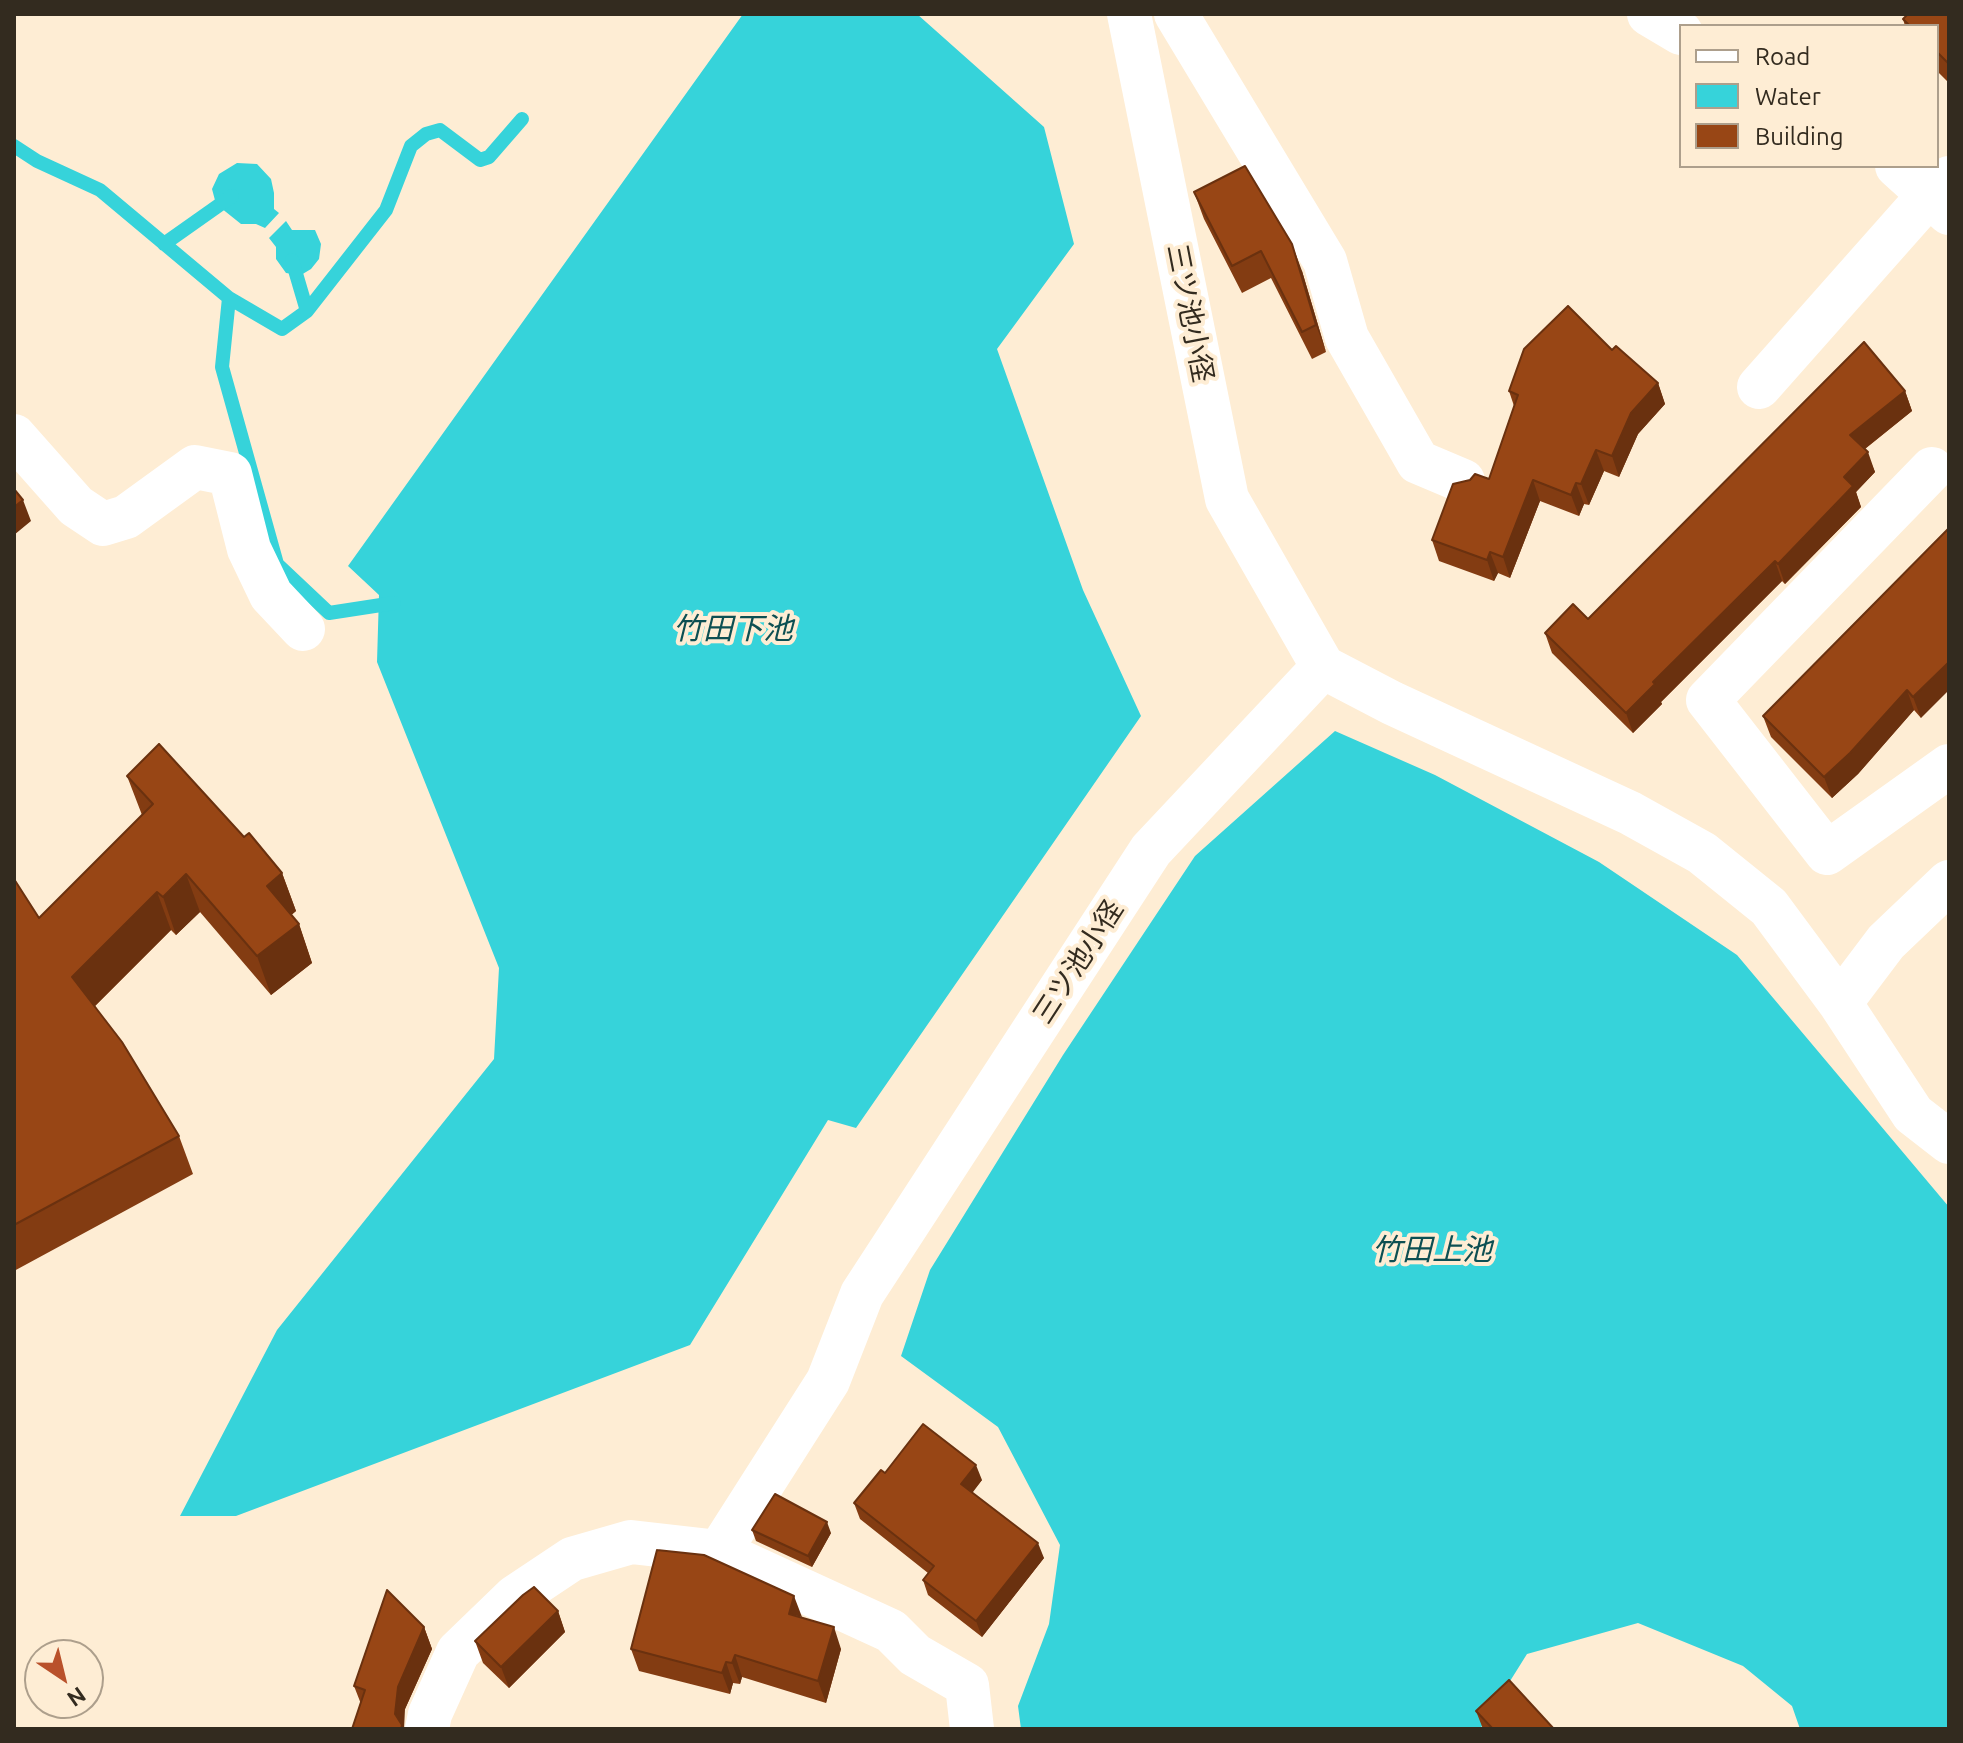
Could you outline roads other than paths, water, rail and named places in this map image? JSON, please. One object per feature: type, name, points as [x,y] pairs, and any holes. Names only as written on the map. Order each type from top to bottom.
[{"type":"street","name":"三ツ池小径","points":[[719,1552],[828,1381],[862,1294],[1151,850],[1323,667],[1227,499],[1129,14]]},
{"type":"street","points":[[1176,14],[1325,261],[1347,338],[1418,462],[1463,481]]},
{"type":"street","points":[[1649,14],[1679,32]]},
{"type":"street","points":[[1759,387],[1943,195],[1900,168]]},
{"type":"street","points":[[14,436],[76,506],[103,524],[126,517],[195,467],[230,474],[249,549],[265,583],[271,595],[303,629]]},
{"type":"street","points":[[1932,469],[1708,700],[1827,853],[1949,766]]},
{"type":"street","points":[[1323,667],[1392,703],[1630,813],[1702,853],[1769,907],[1840,1003],[1913,1114],[1949,1142]]},
{"type":"street","points":[[1840,1003],[1886,942],[1949,882]]},
{"type":"street","points":[[427,1729],[430,1714],[458,1652],[515,1597],[572,1559],[631,1542],[719,1552],[891,1631],[915,1655],[967,1685],[972,1729]]},
{"type":"water","name":"竹田下池","points":[[743,14],[917,14],[1044,127],[1074,244],[997,349],[1083,590],[1141,716],[856,1128],[828,1120],[690,1345],[236,1516],[180,1516],[277,1330],[494,1059],[499,968],[377,662],[379,595],[348,566]]},
{"type":"water","points":[[237,163],[257,164],[271,179],[274,209],[279,213],[265,228],[256,224],[241,224],[216,204],[212,189],[219,174]]},
{"type":"water","points":[[286,221],[292,230],[315,230],[321,244],[319,259],[301,275],[286,273],[276,259],[276,247],[269,238]]},
{"type":"water","name":"竹田上池","points":[[1335,731],[1435,775],[1599,862],[1737,955],[1949,1207],[1949,1729],[1800,1729],[1792,1706],[1743,1666],[1638,1623],[1527,1654],[1480,1729],[1021,1729],[1018,1706],[1049,1624],[1060,1545],[998,1427],[901,1356],[930,1270],[1063,1055],[1195,856]]},
{"type":"waterway","points":[[229,298],[282,329],[307,311],[386,210],[411,146],[426,134],[440,130],[480,160],[489,157],[522,119]]},
{"type":"waterway","points":[[14,146],[37,161],[100,190],[229,298],[222,367],[277,564],[329,613],[394,603]]},
{"type":"waterway","points":[[164,244],[232,196]]},
{"type":"waterway","points":[[292,260],[307,311]]}]
